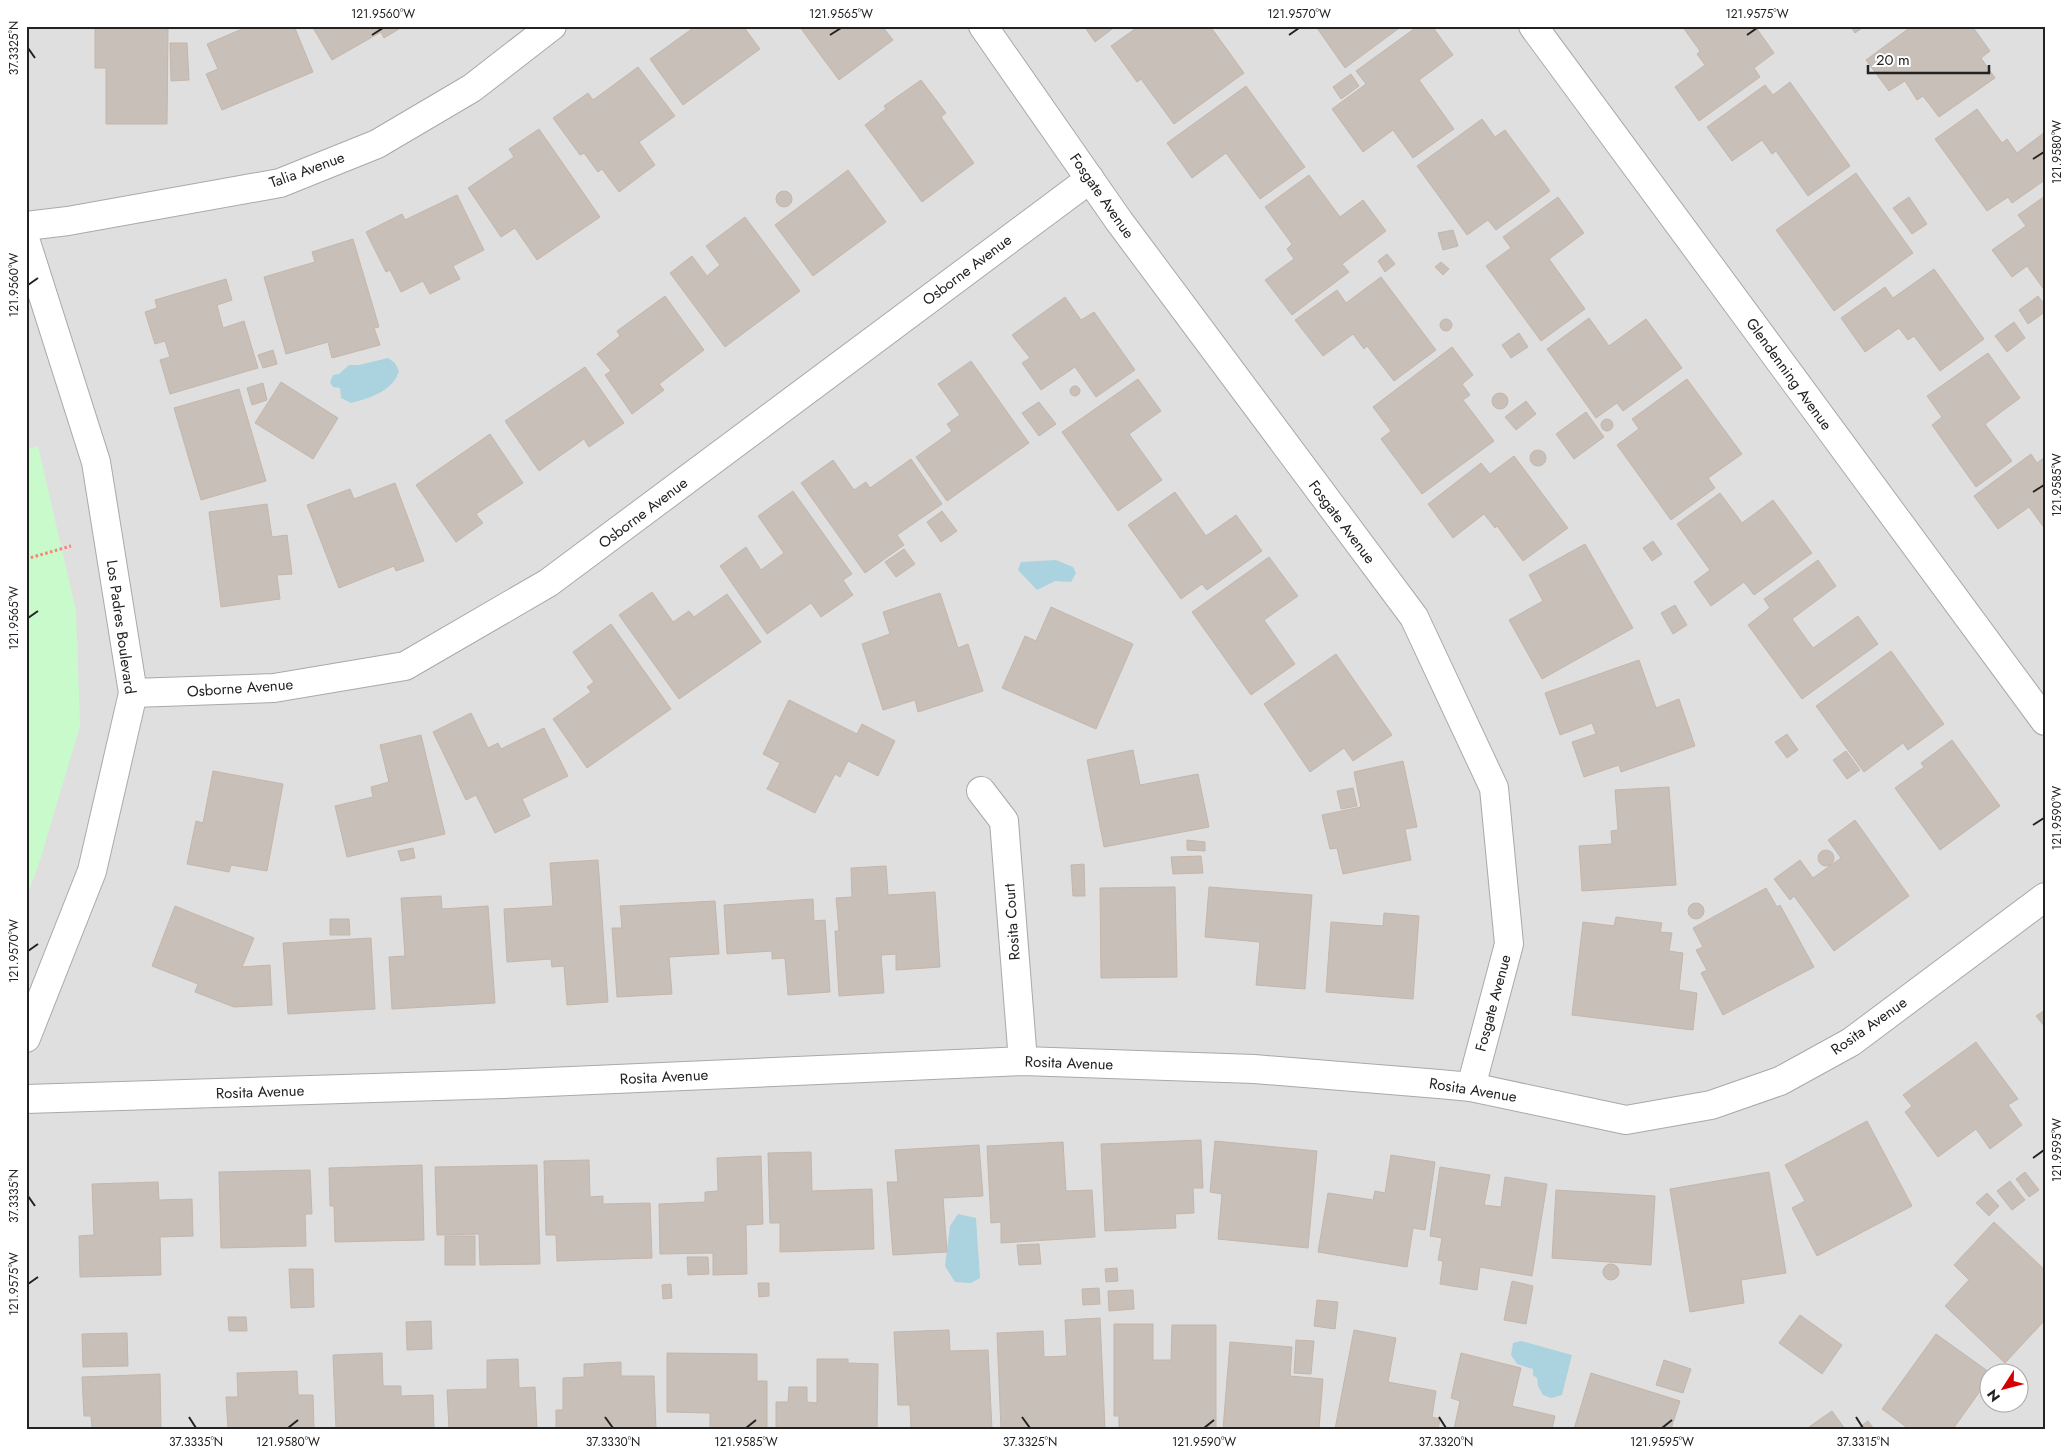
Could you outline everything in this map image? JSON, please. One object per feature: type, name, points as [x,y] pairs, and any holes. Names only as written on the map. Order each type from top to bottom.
[{"type":"street","name":"Talia Avenue","points":[[26,226],[68,221],[280,183],[377,144],[472,88],[552,26]]},
{"type":"street","name":"Fosgate Avenue","points":[[983,26],[1090,179],[1414,617],[1494,788],[1509,944],[1471,1087]]},
{"type":"street","name":"Glendenning Avenue","points":[[1533,26],[2045,721]]},
{"type":"street","name":"Osborne Avenue","points":[[133,694],[274,688],[405,666],[548,584],[1090,179]]},
{"type":"street","name":"Los Padres Boulevard","points":[[26,242],[96,462],[133,694],[92,871],[26,1038]]},
{"type":"street","name":"Rosita Court","points":[[981,792],[1004,821],[1023,1061]]},
{"type":"street","name":"Rosita Avenue","points":[[26,1099],[513,1084],[1023,1061],[1254,1069],[1471,1087],[1626,1120],[1711,1105],[1780,1081],[1851,1042],[2045,898]]},
{"type":"path","points":[[26,559],[71,546]]},
{"type":"shaded area","points":[[26,26],[2045,26],[2045,1429],[26,1429]]},
{"type":"green space","points":[[38,446],[76,611],[80,726],[41,857],[26,899],[26,450]]},
{"type":"water","points":[[388,358],[395,363],[399,371],[396,378],[386,389],[366,399],[351,403],[341,398],[340,388],[333,387],[330,382],[333,375],[339,374],[349,365],[359,365]]},
{"type":"water","points":[[1056,560],[1073,567],[1076,573],[1071,582],[1055,581],[1037,590],[1018,570],[1021,562]]},
{"type":"water","points":[[958,1214],[976,1218],[980,1278],[971,1283],[955,1282],[945,1266],[950,1226]]},
{"type":"water","points":[[1521,1341],[1572,1355],[1562,1395],[1551,1398],[1543,1395],[1538,1386],[1537,1378],[1533,1375],[1533,1369],[1517,1364],[1511,1355],[1513,1343]]},
{"type":"building","points":[[95,26],[168,27],[167,124],[106,124],[106,68],[95,68]]},
{"type":"building","points":[[249,26],[294,26],[313,72],[222,110],[206,74],[218,69],[207,44]]},
{"type":"building","points":[[312,26],[404,26],[384,38],[381,32],[332,60]]},
{"type":"building","points":[[696,26],[743,26],[760,49],[683,105],[650,59]]},
{"type":"building","points":[[799,26],[882,26],[893,40],[839,80]]},
{"type":"building","points":[[1084,26],[1116,26],[1095,42]]},
{"type":"building","points":[[1139,26],[1210,26],[1244,73],[1174,124],[1141,79],[1137,82],[1111,46]]},
{"type":"building","points":[[1320,26],[1402,26],[1345,68],[1317,28]]},
{"type":"building","points":[[1418,26],[1432,26],[1453,55],[1419,80],[1454,129],[1413,158],[1393,130],[1363,152],[1332,109],[1366,84],[1356,71]]},
{"type":"building","points":[[1682,26],[1755,26],[1774,53],[1754,68],[1760,77],[1699,121],[1675,87],[1705,65],[1697,54],[1700,51]]},
{"type":"building","points":[[1850,26],[1865,26],[1855,33]]},
{"type":"building","points":[[1912,26],[1972,26],[1990,51],[1981,58],[1995,78],[1939,117],[1923,96],[1917,100],[1905,81],[1889,91],[1866,60]]},
{"type":"building","points":[[170,43],[187,43],[189,80],[171,81]]},
{"type":"building","points":[[638,67],[675,116],[639,142],[655,165],[619,192],[602,169],[598,172],[584,153],[580,155],[553,118],[588,93],[593,100]]},
{"type":"building","points":[[1351,74],[1359,86],[1341,99],[1333,87]]},
{"type":"building","points":[[921,80],[946,113],[941,117],[974,163],[922,202],[865,125],[886,109],[884,106]]},
{"type":"building","points":[[1790,82],[1850,166],[1808,196],[1776,151],[1772,154],[1762,140],[1732,161],[1707,127],[1765,85],[1773,95]]},
{"type":"building","points":[[1246,86],[1305,167],[1260,199],[1226,153],[1192,178],[1167,143]]},
{"type":"building","points":[[1977,109],[2002,143],[2007,139],[2017,153],[2045,132],[2045,180],[2012,203],[2008,197],[1987,211],[1935,139]]},
{"type":"building","points":[[1482,119],[1495,137],[1505,130],[1550,191],[1496,230],[1488,220],[1467,235],[1417,166]]},
{"type":"building","points":[[539,129],[600,217],[537,260],[515,228],[501,237],[468,188],[514,157],[509,149]]},
{"type":"building","points":[[848,170],[886,222],[813,276],[775,225]]},
{"type":"building","points":[[1856,173],[1913,253],[1834,311],[1776,230]]},
{"type":"building","points":[[1309,175],[1340,217],[1363,200],[1386,231],[1342,264],[1349,272],[1292,315],[1265,280],[1294,259],[1287,249],[1292,244],[1265,207]]},
{"type":"building","points":[[781,191],[787,191],[792,196],[790,205],[781,207],[776,202],[776,196]]},
{"type":"building","points":[[457,195],[484,250],[453,266],[460,279],[430,294],[423,281],[401,292],[390,270],[386,272],[366,232],[402,214],[405,220]]},
{"type":"building","points":[[2045,196],[2045,291],[2027,266],[2012,277],[1992,250],[2026,226],[2018,215]]},
{"type":"building","points":[[1558,197],[1584,233],[1549,259],[1585,309],[1541,341],[1486,266],[1511,248],[1503,237]]},
{"type":"building","points":[[1909,197],[1927,224],[1912,234],[1893,208]]},
{"type":"building","points":[[745,217],[800,291],[725,347],[670,273],[692,256],[707,276],[720,265],[706,246]]},
{"type":"building","points":[[1453,230],[1458,246],[1443,250],[1438,233]]},
{"type":"building","points":[[353,239],[379,327],[374,328],[380,345],[332,358],[328,342],[286,354],[264,277],[315,262],[312,252]]},
{"type":"building","points":[[1387,254],[1395,264],[1385,272],[1378,261]]},
{"type":"building","points":[[1441,262],[1449,269],[1443,275],[1435,267]]},
{"type":"building","points":[[1934,269],[1984,339],[1940,371],[1914,336],[1908,340],[1899,328],[1865,352],[1841,318],[1885,287],[1893,298]]},
{"type":"building","points":[[1381,277],[1436,350],[1394,381],[1367,346],[1364,349],[1353,334],[1323,356],[1295,320],[1337,290],[1346,303]]},
{"type":"building","points":[[226,279],[232,300],[217,305],[223,328],[244,321],[258,368],[170,394],[160,360],[170,357],[165,341],[155,344],[145,312],[157,308],[155,300]]},
{"type":"building","points":[[665,296],[704,350],[659,384],[664,390],[632,414],[605,375],[611,371],[597,354],[620,336],[617,331]]},
{"type":"building","points":[[2038,296],[2045,305],[2045,312],[2028,324],[2019,310]]},
{"type":"building","points":[[1065,297],[1081,320],[1094,312],[1135,370],[1096,397],[1075,367],[1041,390],[1022,363],[1030,358],[1012,335]]},
{"type":"building","points":[[1589,318],[1609,346],[1646,319],[1682,368],[1623,411],[1617,403],[1596,418],[1547,349]]},
{"type":"building","points":[[1446,319],[1452,325],[1446,331],[1440,325]]},
{"type":"building","points":[[2014,322],[2025,338],[2007,352],[1995,336]]},
{"type":"building","points":[[1519,333],[1528,347],[1511,358],[1502,345]]},
{"type":"building","points":[[1452,347],[1473,375],[1462,384],[1470,395],[1463,400],[1494,441],[1422,494],[1381,439],[1391,431],[1373,407]]},
{"type":"building","points":[[273,350],[277,364],[263,368],[258,355]]},
{"type":"building","points":[[1988,353],[2020,398],[1985,424],[2012,461],[1976,487],[1932,425],[1942,417],[1927,396]]},
{"type":"building","points":[[971,361],[1029,443],[947,501],[916,457],[952,431],[947,424],[960,415],[938,384]]},
{"type":"building","points":[[585,367],[624,423],[589,447],[584,439],[539,471],[505,421]]},
{"type":"building","points":[[1138,379],[1161,411],[1129,434],[1162,480],[1118,511],[1062,432]]},
{"type":"building","points":[[1687,379],[1742,454],[1708,478],[1715,488],[1671,520],[1617,445],[1639,429],[1632,419]]},
{"type":"building","points":[[281,382],[338,418],[313,459],[255,423]]},
{"type":"building","points":[[263,383],[267,400],[252,405],[247,388]]},
{"type":"building","points":[[1073,386],[1077,386],[1080,391],[1079,395],[1073,396],[1070,393],[1070,389]]},
{"type":"building","points":[[239,389],[266,481],[201,500],[174,408]]},
{"type":"building","points":[[1497,393],[1503,393],[1508,398],[1506,407],[1497,409],[1492,404],[1492,398]]},
{"type":"building","points":[[1526,401],[1536,414],[1516,430],[1505,417]]},
{"type":"building","points":[[1039,402],[1056,424],[1039,436],[1022,413]]},
{"type":"building","points":[[1586,412],[1604,437],[1574,459],[1556,434]]},
{"type":"building","points":[[1605,419],[1609,419],[1613,425],[1609,431],[1605,431],[1601,427],[1601,423]]},
{"type":"building","points":[[490,434],[523,483],[476,514],[483,523],[456,542],[416,485]]},
{"type":"building","points":[[1535,450],[1541,450],[1546,455],[1544,464],[1535,466],[1530,461],[1530,455]]},
{"type":"building","points":[[2031,454],[2037,463],[2045,457],[2045,529],[2029,507],[1998,529],[1974,496]]},
{"type":"building","points":[[1514,456],[1568,528],[1523,561],[1497,526],[1495,528],[1484,514],[1453,538],[1428,504],[1481,463],[1490,474]]},
{"type":"building","points":[[911,459],[942,504],[897,535],[904,545],[865,573],[801,483],[833,460],[854,490],[866,482],[870,488]]},
{"type":"building","points":[[395,483],[424,561],[396,571],[394,566],[339,588],[307,505],[350,489],[354,499]]},
{"type":"building","points":[[793,491],[852,574],[843,580],[853,595],[821,617],[811,603],[767,634],[720,566],[746,547],[761,570],[784,553],[758,516]]},
{"type":"building","points":[[1175,492],[1206,536],[1236,515],[1262,551],[1207,590],[1202,584],[1181,599],[1128,525]]},
{"type":"building","points":[[1720,493],[1742,523],[1773,500],[1812,553],[1754,595],[1744,582],[1711,606],[1694,582],[1710,570],[1677,524]]},
{"type":"building","points":[[267,504],[272,537],[287,535],[292,574],[277,575],[280,599],[221,607],[209,512]]},
{"type":"building","points":[[942,511],[957,531],[941,542],[927,522]]},
{"type":"building","points":[[1653,541],[1662,554],[1652,561],[1643,548]]},
{"type":"building","points":[[1585,544],[1633,628],[1542,679],[1509,620],[1543,601],[1529,575]]},
{"type":"building","points":[[904,549],[915,564],[896,577],[885,562]]},
{"type":"building","points":[[1269,557],[1298,596],[1264,620],[1295,664],[1251,695],[1192,612]]},
{"type":"building","points":[[1818,560],[1836,586],[1792,619],[1813,648],[1858,616],[1878,644],[1802,699],[1748,625],[1770,608],[1764,599]]},
{"type":"building","points":[[652,592],[673,622],[689,611],[694,617],[727,594],[761,642],[679,699],[619,615]]},
{"type":"building","points":[[940,593],[958,648],[968,644],[983,691],[918,712],[915,700],[883,710],[862,644],[890,634],[883,612]]},
{"type":"building","points":[[1675,605],[1687,625],[1673,634],[1661,613]]},
{"type":"building","points":[[1051,607],[1133,644],[1096,729],[1002,688],[1025,636],[1036,641]]},
{"type":"building","points":[[611,624],[671,709],[587,768],[553,719],[591,692],[587,687],[594,682],[573,652]]},
{"type":"building","points":[[1891,651],[1944,724],[1908,750],[1903,743],[1864,772],[1816,706]]},
{"type":"building","points":[[1336,654],[1392,735],[1353,761],[1344,748],[1310,772],[1264,704]]},
{"type":"building","points":[[1639,660],[1656,708],[1679,699],[1695,746],[1621,772],[1619,765],[1584,777],[1572,742],[1596,734],[1592,723],[1560,735],[1545,693]]},
{"type":"building","points":[[789,700],[857,734],[862,724],[895,741],[878,776],[848,761],[840,777],[835,774],[815,813],[767,789],[780,763],[763,754]]},
{"type":"building","points":[[471,713],[488,748],[498,743],[501,749],[544,728],[568,776],[522,799],[530,816],[495,833],[476,795],[466,800],[433,732]]},
{"type":"building","points":[[1787,734],[1798,750],[1787,758],[1775,742]]},
{"type":"building","points":[[421,735],[445,834],[347,857],[335,806],[373,797],[371,787],[389,782],[380,745]]},
{"type":"building","points":[[1952,740],[2000,806],[1940,850],[1895,788],[1924,767],[1921,763]]},
{"type":"building","points":[[1133,750],[1140,785],[1198,774],[1209,827],[1104,847],[1087,760]]},
{"type":"building","points":[[1846,751],[1860,770],[1847,779],[1833,760]]},
{"type":"building","points":[[1403,761],[1417,827],[1405,829],[1411,860],[1343,874],[1337,848],[1330,849],[1322,815],[1361,807],[1354,772]]},
{"type":"building","points":[[213,771],[283,784],[267,871],[231,865],[229,872],[187,864],[196,821],[203,823]]},
{"type":"building","points":[[1669,787],[1676,885],[1582,891],[1579,846],[1612,844],[1611,831],[1618,830],[1615,790]]},
{"type":"building","points":[[1353,788],[1357,806],[1341,809],[1337,791]]},
{"type":"building","points":[[1855,820],[1909,896],[1834,951],[1794,896],[1790,900],[1774,879],[1800,860],[1813,878],[1841,858],[1828,840]]},
{"type":"building","points":[[1187,840],[1205,842],[1205,851],[1187,850]]},
{"type":"building","points":[[413,848],[415,858],[401,861],[398,851]]},
{"type":"building","points":[[1823,850],[1829,850],[1834,855],[1832,864],[1823,866],[1818,861],[1818,855]]},
{"type":"building","points":[[1201,856],[1203,873],[1173,874],[1171,857]]},
{"type":"building","points":[[598,860],[608,1002],[567,1005],[564,966],[552,967],[551,959],[507,962],[504,909],[553,906],[550,863]]},
{"type":"building","points":[[1084,864],[1085,896],[1073,896],[1071,865]]},
{"type":"building","points":[[886,866],[888,895],[935,892],[940,967],[896,970],[896,954],[881,955],[884,993],[839,996],[835,931],[839,931],[836,898],[852,897],[851,868]]},
{"type":"building","points":[[1175,887],[1177,977],[1101,978],[1100,888]]},
{"type":"building","points":[[1209,887],[1312,895],[1305,989],[1256,985],[1260,942],[1205,937]]},
{"type":"building","points":[[1766,888],[1777,907],[1780,905],[1814,967],[1723,1015],[1701,973],[1707,970],[1696,950],[1703,947],[1693,928]]},
{"type":"building","points":[[441,896],[442,909],[488,906],[495,1003],[392,1009],[389,957],[405,956],[401,898]]},
{"type":"building","points":[[813,899],[814,921],[825,920],[830,992],[788,995],[785,958],[772,959],[772,951],[727,954],[724,905]]},
{"type":"building","points":[[715,901],[719,954],[669,957],[672,994],[617,997],[612,928],[622,928],[620,906]]},
{"type":"building","points":[[1693,903],[1699,903],[1704,908],[1702,917],[1693,919],[1688,914],[1688,908]]},
{"type":"building","points":[[175,906],[254,938],[242,967],[270,965],[272,1005],[234,1007],[195,992],[198,984],[152,966]]},
{"type":"building","points":[[1384,913],[1419,916],[1413,999],[1326,992],[1331,922],[1383,926]]},
{"type":"building","points":[[1616,917],[1662,923],[1660,932],[1672,933],[1669,951],[1683,953],[1679,990],[1697,993],[1693,1030],[1572,1015],[1583,922],[1614,926]]},
{"type":"building","points":[[330,919],[349,919],[350,935],[330,935]]},
{"type":"building","points":[[371,938],[375,1009],[288,1014],[283,943]]},
{"type":"building","points":[[2045,1010],[2045,1027],[2036,1016]]},
{"type":"building","points":[[1976,1042],[2018,1099],[2008,1105],[2022,1125],[1990,1149],[1976,1129],[1938,1157],[1905,1112],[1912,1106],[1903,1095]]},
{"type":"building","points":[[1867,1121],[1912,1206],[1817,1256],[1792,1208],[1805,1201],[1785,1165]]},
{"type":"building","points":[[1201,1140],[1203,1188],[1193,1188],[1194,1213],[1175,1214],[1176,1228],[1105,1231],[1101,1144]]},
{"type":"building","points":[[1215,1141],[1317,1151],[1308,1248],[1218,1239],[1222,1194],[1210,1192]]},
{"type":"building","points":[[1063,1142],[1066,1191],[1092,1190],[1095,1237],[1001,1243],[1001,1222],[991,1223],[987,1146]]},
{"type":"building","points":[[979,1145],[983,1196],[943,1198],[947,1252],[893,1255],[887,1182],[898,1182],[895,1150]]},
{"type":"building","points":[[811,1152],[812,1191],[872,1189],[874,1249],[780,1252],[780,1223],[770,1223],[768,1153]]},
{"type":"building","points":[[1391,1155],[1435,1162],[1425,1230],[1413,1228],[1407,1267],[1318,1252],[1328,1193],[1373,1200],[1375,1191],[1385,1193]]},
{"type":"building","points":[[761,1156],[763,1224],[746,1225],[747,1274],[713,1275],[713,1253],[660,1254],[659,1204],[705,1202],[705,1192],[718,1191],[717,1158]]},
{"type":"building","points":[[589,1160],[590,1197],[603,1196],[603,1204],[650,1203],[652,1258],[557,1261],[556,1235],[546,1235],[544,1161]]},
{"type":"building","points":[[422,1165],[424,1240],[335,1242],[334,1206],[330,1206],[329,1168]]},
{"type":"building","points":[[537,1165],[540,1264],[480,1265],[479,1234],[437,1235],[435,1167]]},
{"type":"building","points":[[1440,1167],[1490,1175],[1484,1205],[1501,1207],[1505,1177],[1547,1184],[1532,1276],[1480,1267],[1477,1290],[1440,1284],[1443,1261],[1438,1260],[1442,1238],[1430,1236]]},
{"type":"building","points":[[310,1170],[312,1214],[305,1214],[306,1246],[221,1248],[219,1172]]},
{"type":"building","points":[[1769,1172],[1786,1273],[1741,1280],[1744,1303],[1690,1312],[1670,1189]]},
{"type":"building","points":[[2025,1172],[2039,1190],[2029,1197],[2016,1179]]},
{"type":"building","points":[[2010,1181],[2025,1200],[2012,1210],[1997,1191]]},
{"type":"building","points":[[158,1182],[159,1200],[192,1199],[193,1236],[160,1237],[161,1275],[80,1277],[79,1236],[94,1235],[92,1184]]},
{"type":"building","points":[[1556,1190],[1655,1196],[1651,1265],[1552,1258]]},
{"type":"building","points":[[1987,1193],[1999,1206],[1989,1216],[1976,1203]]},
{"type":"building","points":[[1994,1222],[2045,1270],[2045,1320],[2006,1362],[1945,1306],[1969,1280],[1954,1265]]},
{"type":"building","points":[[445,1236],[475,1236],[475,1265],[445,1265]]},
{"type":"building","points":[[1039,1244],[1041,1264],[1019,1265],[1017,1245]]},
{"type":"building","points":[[687,1257],[708,1257],[709,1274],[688,1275]]},
{"type":"building","points":[[1608,1264],[1614,1264],[1619,1269],[1617,1278],[1608,1280],[1603,1275],[1603,1269]]},
{"type":"building","points":[[1117,1268],[1118,1281],[1106,1282],[1105,1269]]},
{"type":"building","points":[[289,1269],[313,1269],[314,1307],[291,1308]]},
{"type":"building","points":[[1512,1281],[1533,1286],[1526,1324],[1504,1320]]},
{"type":"building","points":[[758,1283],[769,1283],[769,1296],[759,1297]]},
{"type":"building","points":[[671,1284],[672,1298],[663,1299],[662,1285]]},
{"type":"building","points":[[1099,1288],[1100,1304],[1083,1305],[1082,1289]]},
{"type":"building","points":[[1133,1290],[1134,1309],[1109,1311],[1108,1291]]},
{"type":"building","points":[[1317,1300],[1338,1302],[1335,1329],[1314,1326]]},
{"type":"building","points":[[1800,1315],[1842,1345],[1822,1374],[1779,1343]]},
{"type":"building","points":[[228,1317],[246,1317],[247,1331],[229,1331]]},
{"type":"building","points":[[1100,1318],[1105,1428],[1001,1429],[997,1333],[1043,1331],[1044,1357],[1067,1356],[1065,1320]]},
{"type":"building","points":[[431,1321],[432,1349],[407,1350],[406,1322]]},
{"type":"building","points":[[1114,1324],[1153,1324],[1153,1360],[1171,1360],[1172,1325],[1216,1325],[1216,1429],[1119,1428],[1119,1416],[1114,1416]]},
{"type":"building","points":[[949,1330],[950,1351],[988,1350],[992,1429],[911,1429],[910,1405],[898,1405],[894,1332]]},
{"type":"building","points":[[1354,1330],[1396,1338],[1388,1382],[1436,1391],[1432,1417],[1440,1419],[1438,1429],[1335,1429]]},
{"type":"building","points":[[127,1333],[128,1366],[83,1367],[82,1334]]},
{"type":"building","points":[[1936,1334],[1978,1364],[1978,1394],[1953,1429],[1909,1429],[1882,1409]]},
{"type":"building","points":[[1296,1340],[1314,1341],[1311,1374],[1294,1373]]},
{"type":"building","points":[[1230,1342],[1292,1347],[1290,1376],[1323,1379],[1319,1429],[1223,1429]]},
{"type":"building","points":[[382,1353],[383,1386],[401,1386],[401,1396],[433,1395],[434,1429],[336,1429],[333,1355]]},
{"type":"building","points":[[667,1353],[757,1354],[757,1381],[767,1381],[767,1429],[710,1429],[710,1413],[667,1412]]},
{"type":"building","points":[[1461,1353],[1521,1368],[1512,1406],[1555,1416],[1552,1429],[1454,1429],[1460,1401],[1451,1398]]},
{"type":"building","points":[[518,1359],[519,1388],[535,1387],[537,1429],[449,1429],[447,1390],[487,1389],[487,1360]]},
{"type":"building","points":[[817,1359],[848,1359],[848,1363],[878,1364],[877,1429],[776,1429],[776,1402],[788,1402],[789,1387],[807,1387],[807,1402],[817,1403]]},
{"type":"building","points":[[1664,1360],[1691,1369],[1683,1393],[1656,1385]]},
{"type":"building","points":[[621,1362],[621,1376],[654,1376],[656,1429],[556,1429],[556,1410],[563,1410],[563,1378],[584,1377],[584,1364]]},
{"type":"building","points":[[297,1371],[298,1395],[313,1395],[314,1429],[228,1429],[226,1397],[238,1397],[237,1373]]},
{"type":"building","points":[[1591,1373],[1680,1401],[1671,1429],[1574,1429]]},
{"type":"building","points":[[160,1374],[161,1429],[92,1429],[91,1416],[84,1416],[82,1377]]},
{"type":"building","points":[[1832,1411],[1845,1429],[1811,1429],[1809,1427]]},
{"type":"building","points":[[1868,1421],[1874,1429],[1857,1429]]}]
